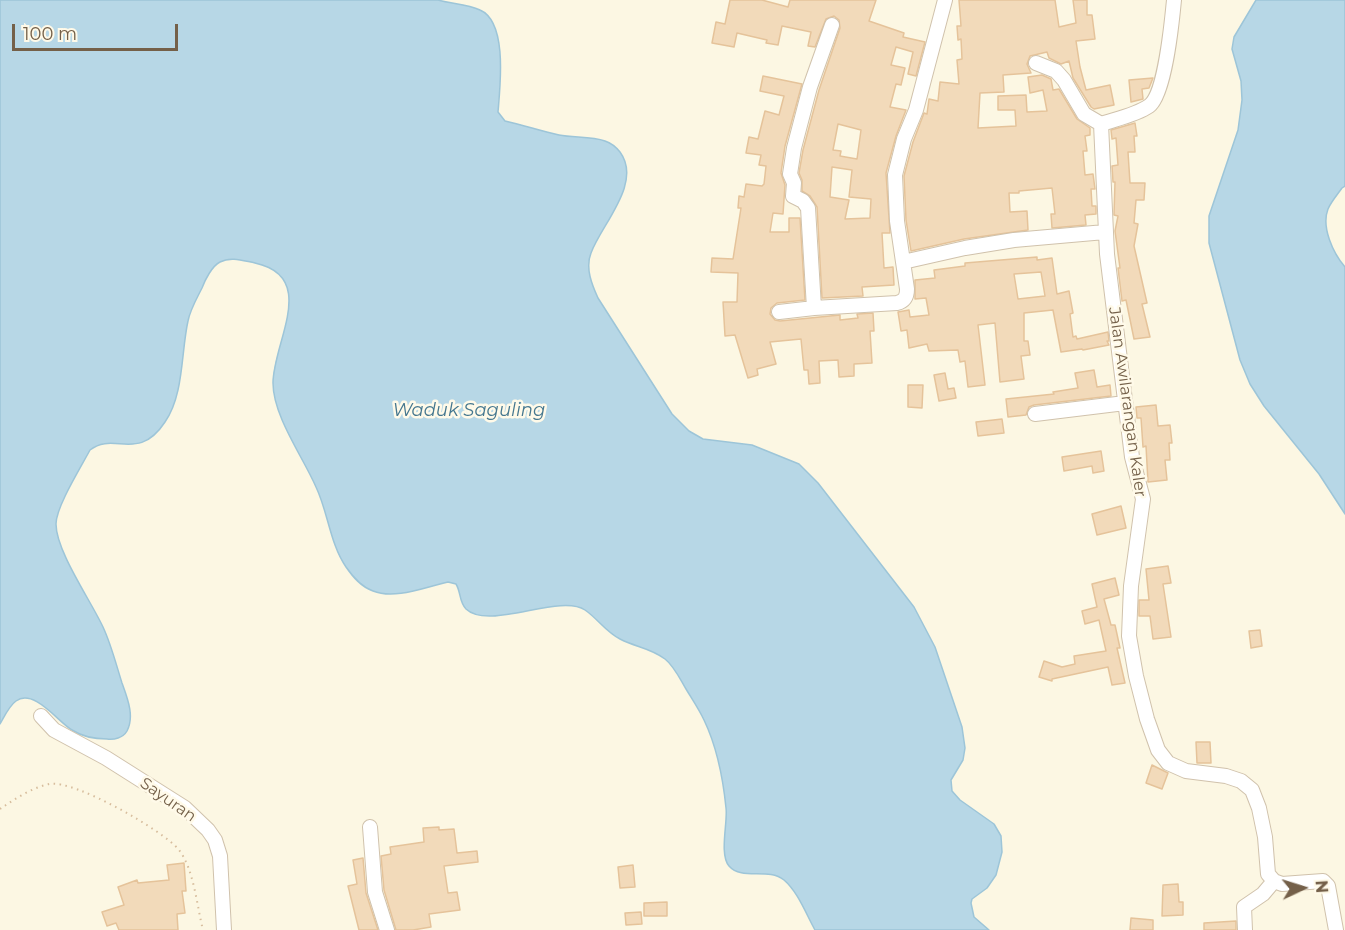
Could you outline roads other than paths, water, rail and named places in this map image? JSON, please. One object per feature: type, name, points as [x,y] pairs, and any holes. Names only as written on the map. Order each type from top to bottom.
[{"type":"street","points":[[779,312],[902,302],[907,296],[908,289],[897,221],[895,175],[904,139],[916,110],[945,0]]},
{"type":"street","points":[[1036,63],[1056,71],[1084,114],[1101,124],[1149,106],[1157,98],[1170,37],[1174,0]]},
{"type":"street","points":[[814,308],[808,208],[803,201],[793,196],[794,183],[790,174],[794,148],[810,87],[832,25]]},
{"type":"street","name":"Jalan Awilarangan Kaler","points":[[1101,124],[1105,232],[1132,457],[1143,499],[1131,586],[1129,636],[1136,676],[1158,750],[1168,763],[1186,771],[1226,776],[1241,781],[1252,790],[1259,808],[1265,837],[1268,874],[1274,881]]},
{"type":"street","points":[[903,262],[994,243],[1105,232]]},
{"type":"street","points":[[1035,414],[1125,404]]},
{"type":"street","name":"Sayuran","points":[[40,716],[54,730],[106,758],[185,808],[208,830],[215,840],[220,856],[224,930]]},
{"type":"street","points":[[370,827],[375,892],[387,930]]},
{"type":"street","points":[[1245,930],[1244,907],[1263,894],[1274,881],[1282,884],[1323,880],[1328,886],[1336,930]]},
{"type":"water","name":"Waduk Saguling","points":[[0,0],[438,0],[475,8],[489,17],[499,41],[501,72],[498,112],[505,121],[559,135],[605,141],[620,152],[626,164],[627,177],[624,190],[589,259],[590,276],[598,298],[672,414],[689,431],[703,439],[752,445],[799,464],[818,483],[914,607],[935,647],[962,727],[965,748],[963,760],[951,780],[952,791],[960,800],[994,824],[1001,836],[1002,852],[996,875],[987,888],[972,899],[971,903],[974,917],[989,930],[815,930],[798,897],[784,880],[770,874],[748,874],[734,870],[726,861],[725,854],[726,808],[719,763],[709,730],[698,708],[674,669],[665,659],[615,636],[585,610],[574,606],[559,606],[507,615],[477,615],[466,609],[456,584],[448,582],[410,592],[391,594],[373,591],[358,581],[346,567],[336,548],[320,497],[283,422],[274,396],[275,367],[288,313],[289,296],[285,282],[274,270],[242,260],[229,259],[217,264],[207,277],[194,304],[188,321],[176,399],[165,422],[155,434],[145,441],[136,444],[108,443],[90,450],[64,498],[57,517],[56,524],[62,548],[111,647],[129,707],[130,719],[127,731],[121,737],[113,739],[84,736],[66,726],[38,702],[23,698],[11,706],[0,724]]},
{"type":"water","points":[[1256,0],[1345,0],[1345,186],[1329,206],[1326,224],[1329,240],[1345,267],[1345,514],[1319,474],[1264,406],[1250,384],[1240,360],[1209,243],[1209,216],[1238,130],[1242,100],[1241,81],[1232,49],[1234,37]]}]
